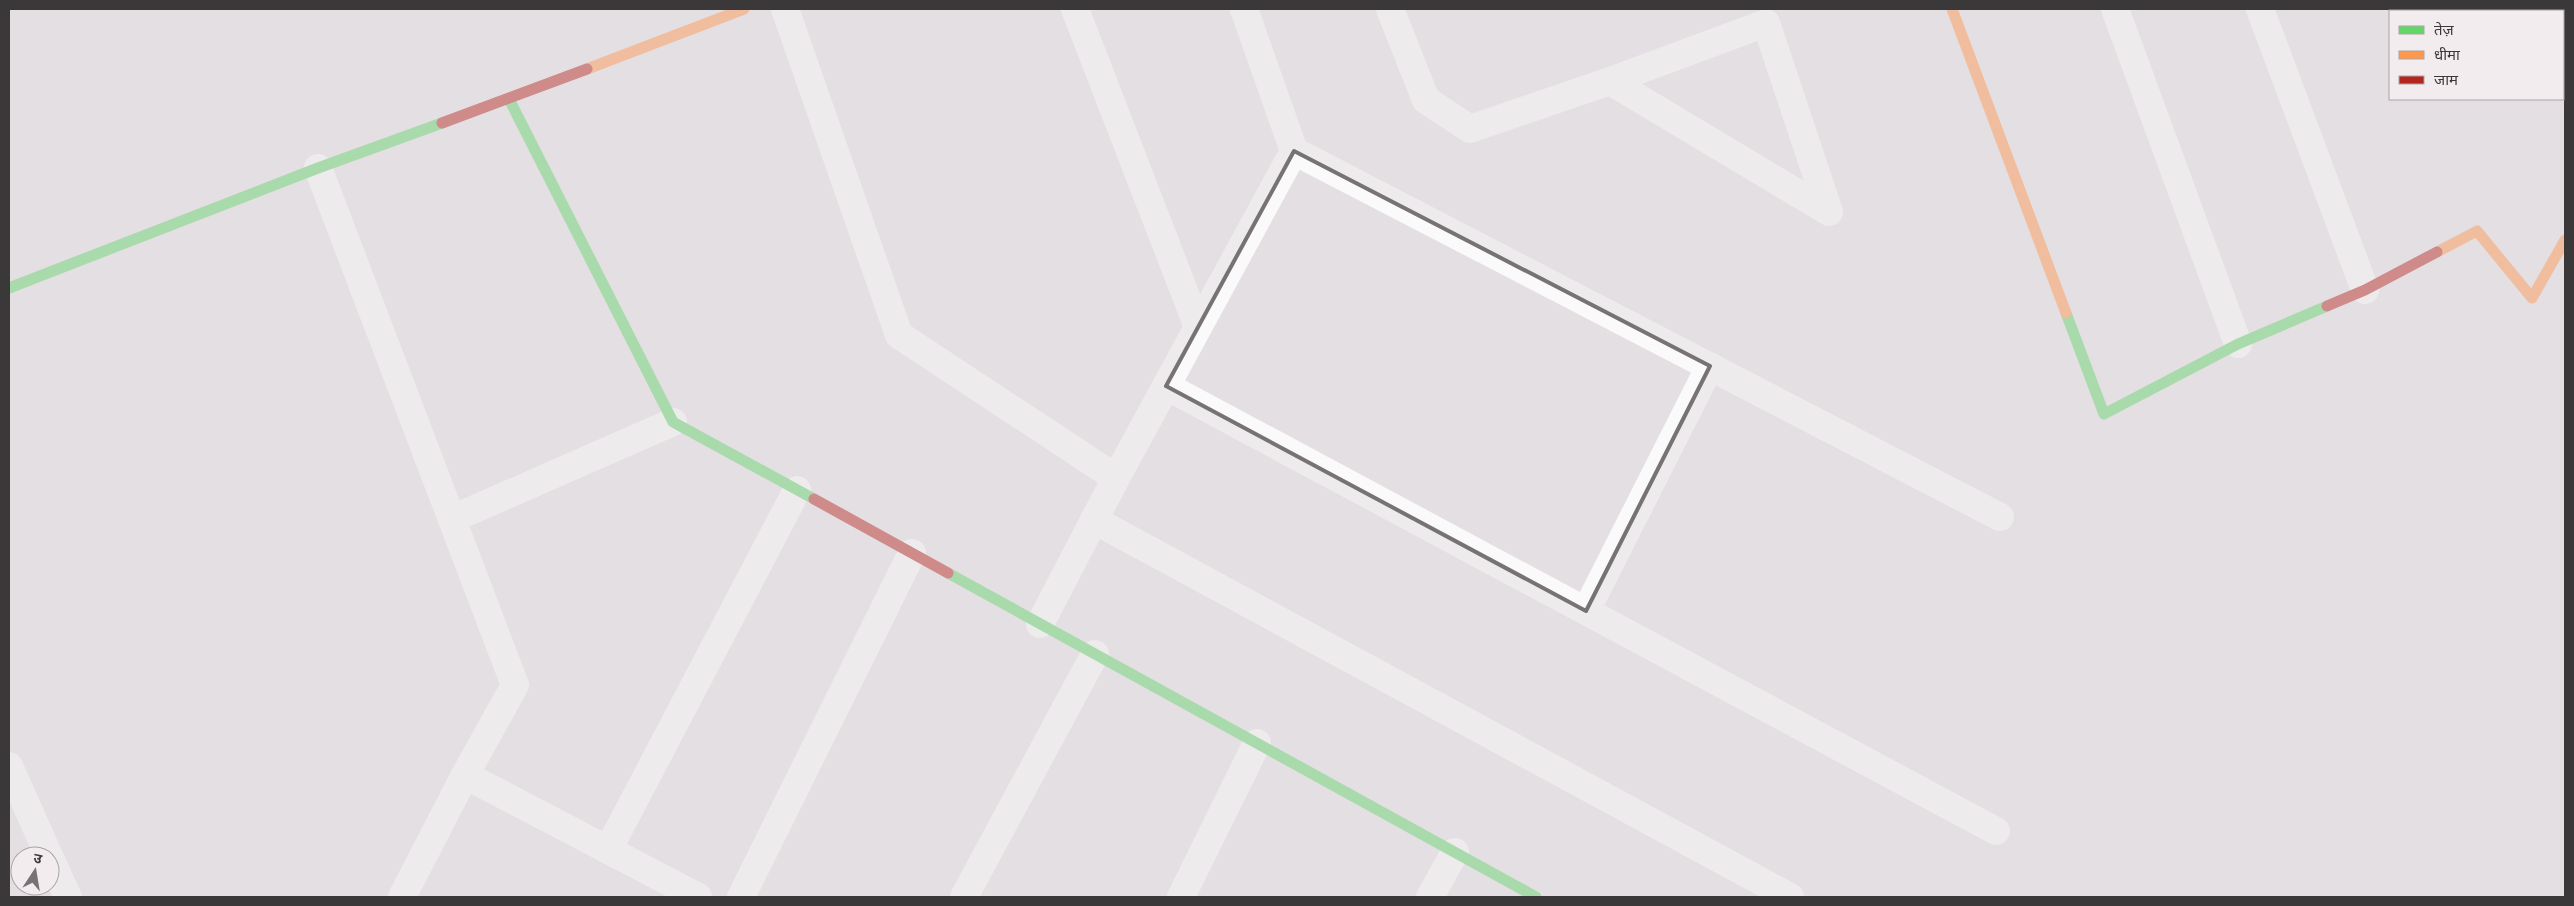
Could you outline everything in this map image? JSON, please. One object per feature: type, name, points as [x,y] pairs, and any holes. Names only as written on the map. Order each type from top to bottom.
[{"type":"street","points":[[9,288],[318,168],[509,100],[744,9]]},
{"type":"street","points":[[785,9],[899,335],[1116,478]]},
{"type":"street","points":[[1074,9],[1198,328]]},
{"type":"street","points":[[1244,9],[1294,152],[2000,517]]},
{"type":"street","points":[[1390,9],[1426,100],[1470,129],[1610,81],[1766,23],[1829,212],[1610,81]]},
{"type":"street","points":[[1952,9],[2104,414],[2238,344],[2365,290],[2477,231],[2532,298],[2565,240]]},
{"type":"street","points":[[2115,9],[2238,344]]},
{"type":"street","points":[[2260,9],[2365,290]]},
{"type":"street","points":[[509,100],[673,422],[1536,897]]},
{"type":"street","points":[[1040,624],[1116,478],[1294,152]]},
{"type":"street","points":[[318,168],[515,685],[402,897]]},
{"type":"street","points":[[1586,611],[1710,366]]},
{"type":"street","points":[[1166,386],[1996,831]]},
{"type":"street","points":[[452,519],[673,422]]},
{"type":"street","points":[[608,850],[797,490]]},
{"type":"street","points":[[1094,520],[1790,897]]},
{"type":"street","points":[[741,897],[912,553]]},
{"type":"street","points":[[964,897],[1095,654]]},
{"type":"street","points":[[1181,897],[1257,744]]},
{"type":"street","points":[[9,766],[45,846]]},
{"type":"street","points":[[465,776],[698,897]]},
{"type":"street","points":[[1430,897],[1455,852]]},
{"type":"street","points":[[60,879],[68,897]]},
{"type":"highlighted area","points":[[1294,151],[1710,366],[1586,611],[1166,386]]},
{"type":"traffic: fast","points":[[509,99],[673,422],[814,499]]},
{"type":"traffic: fast","points":[[9,288],[318,168],[442,123]]},
{"type":"traffic: fast","points":[[2066,313],[2104,414],[2238,344],[2327,306]]},
{"type":"traffic: fast","points":[[948,573],[1536,897]]},
{"type":"traffic: slow","points":[[587,69],[744,9]]},
{"type":"traffic: slow","points":[[1952,9],[2066,313]]},
{"type":"traffic: slow","points":[[2437,252],[2477,231],[2532,298],[2565,240]]},
{"type":"traffic: jam","points":[[442,123],[587,69]]},
{"type":"traffic: jam","points":[[2327,306],[2365,290],[2437,252]]},
{"type":"traffic: jam","points":[[814,499],[948,573]]}]
